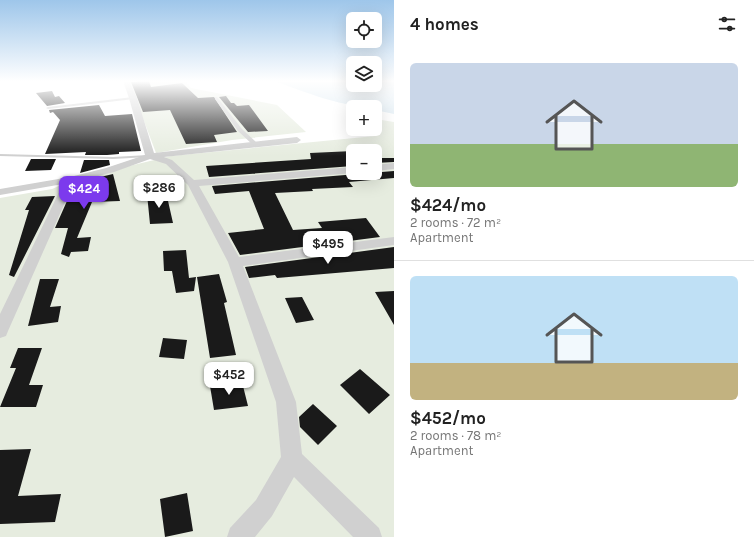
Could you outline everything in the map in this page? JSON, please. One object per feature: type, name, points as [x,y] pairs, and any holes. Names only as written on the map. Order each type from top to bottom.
[{"type":"street","points":[[135,106],[150,156]]},
{"type":"street","points":[[0,192],[70,180],[110,170],[150,156],[297,140]]},
{"type":"street","points":[[150,156],[169,162],[192,183],[235,262],[286,402],[292,459],[264,508],[239,537]]},
{"type":"street","points":[[382,167],[394,166]]},
{"type":"street","points":[[192,183],[346,171]]},
{"type":"street","points":[[0,331],[70,180]]},
{"type":"street","points":[[235,262],[394,241]]},
{"type":"street","points":[[292,459],[370,537]]},
{"type":"lane","points":[[48,108],[64,106]]},
{"type":"lane","points":[[222,106],[240,130],[255,144]]},
{"type":"lane","points":[[0,155],[113,158],[150,156]]},
{"type":"shaded area","points":[[138,106],[278,106],[306,132],[232,140],[156,153]]},
{"type":"shaded area","points":[[382,120],[394,122],[394,537],[0,537],[0,198],[52,189],[75,179],[171,156],[382,136]]},
{"type":"water","points":[[382,106],[394,106],[394,114],[382,111]]},
{"type":"building","points":[[100,106],[105,116],[132,114],[141,151],[119,152],[119,154],[107,155],[85,155],[86,152],[45,154],[60,120],[53,112],[50,113],[49,110]]},
{"type":"building","points":[[141,106],[220,106],[237,132],[214,135],[217,142],[186,144],[170,110],[143,112]]},
{"type":"building","points":[[227,106],[250,106],[268,131],[248,132]]},
{"type":"building","points":[[346,151],[346,167],[209,177],[206,166],[311,159],[310,153]]},
{"type":"building","points":[[382,158],[394,158],[394,162],[382,163]]},
{"type":"building","points":[[31,159],[56,159],[51,170],[25,171]]},
{"type":"building","points":[[84,160],[109,160],[110,165],[80,173]]},
{"type":"building","points":[[394,171],[394,178],[382,179],[382,172]]},
{"type":"building","points":[[113,174],[120,201],[92,202],[77,238],[91,237],[88,251],[71,252],[69,257],[61,254],[68,228],[55,228],[75,183]]},
{"type":"building","points":[[346,175],[346,180],[372,180],[349,182],[353,187],[275,193],[293,230],[322,228],[318,222],[366,218],[380,237],[240,255],[228,233],[264,229],[249,191],[215,194],[212,186]]},
{"type":"building","points":[[166,192],[173,223],[150,224],[147,194]]},
{"type":"building","points":[[55,196],[14,277],[9,275],[29,210],[25,210],[32,197]]},
{"type":"building","points":[[394,247],[394,268],[277,278],[275,275],[249,278],[245,267]]},
{"type":"building","points":[[186,250],[189,278],[196,277],[194,291],[176,293],[172,271],[164,271],[163,251]]},
{"type":"building","points":[[219,274],[227,302],[224,303],[236,355],[210,358],[197,277]]},
{"type":"building","points":[[40,279],[59,279],[50,307],[61,306],[58,322],[28,326]]},
{"type":"building","points":[[394,291],[394,325],[375,292]]},
{"type":"building","points":[[302,297],[314,320],[296,323],[285,298]]},
{"type":"building","points":[[163,338],[187,340],[184,359],[159,357]]},
{"type":"building","points":[[18,348],[42,348],[29,385],[43,385],[36,407],[0,407],[16,368],[10,368]]},
{"type":"building","points":[[360,369],[390,395],[369,414],[340,385]]},
{"type":"building","points":[[242,382],[248,406],[214,410],[210,386]]},
{"type":"building","points":[[313,404],[337,426],[318,445],[300,427],[299,417]]},
{"type":"building","points":[[31,449],[18,496],[61,494],[55,522],[0,524],[0,450]]},
{"type":"building","points":[[187,493],[193,531],[165,537],[160,499]]}]
